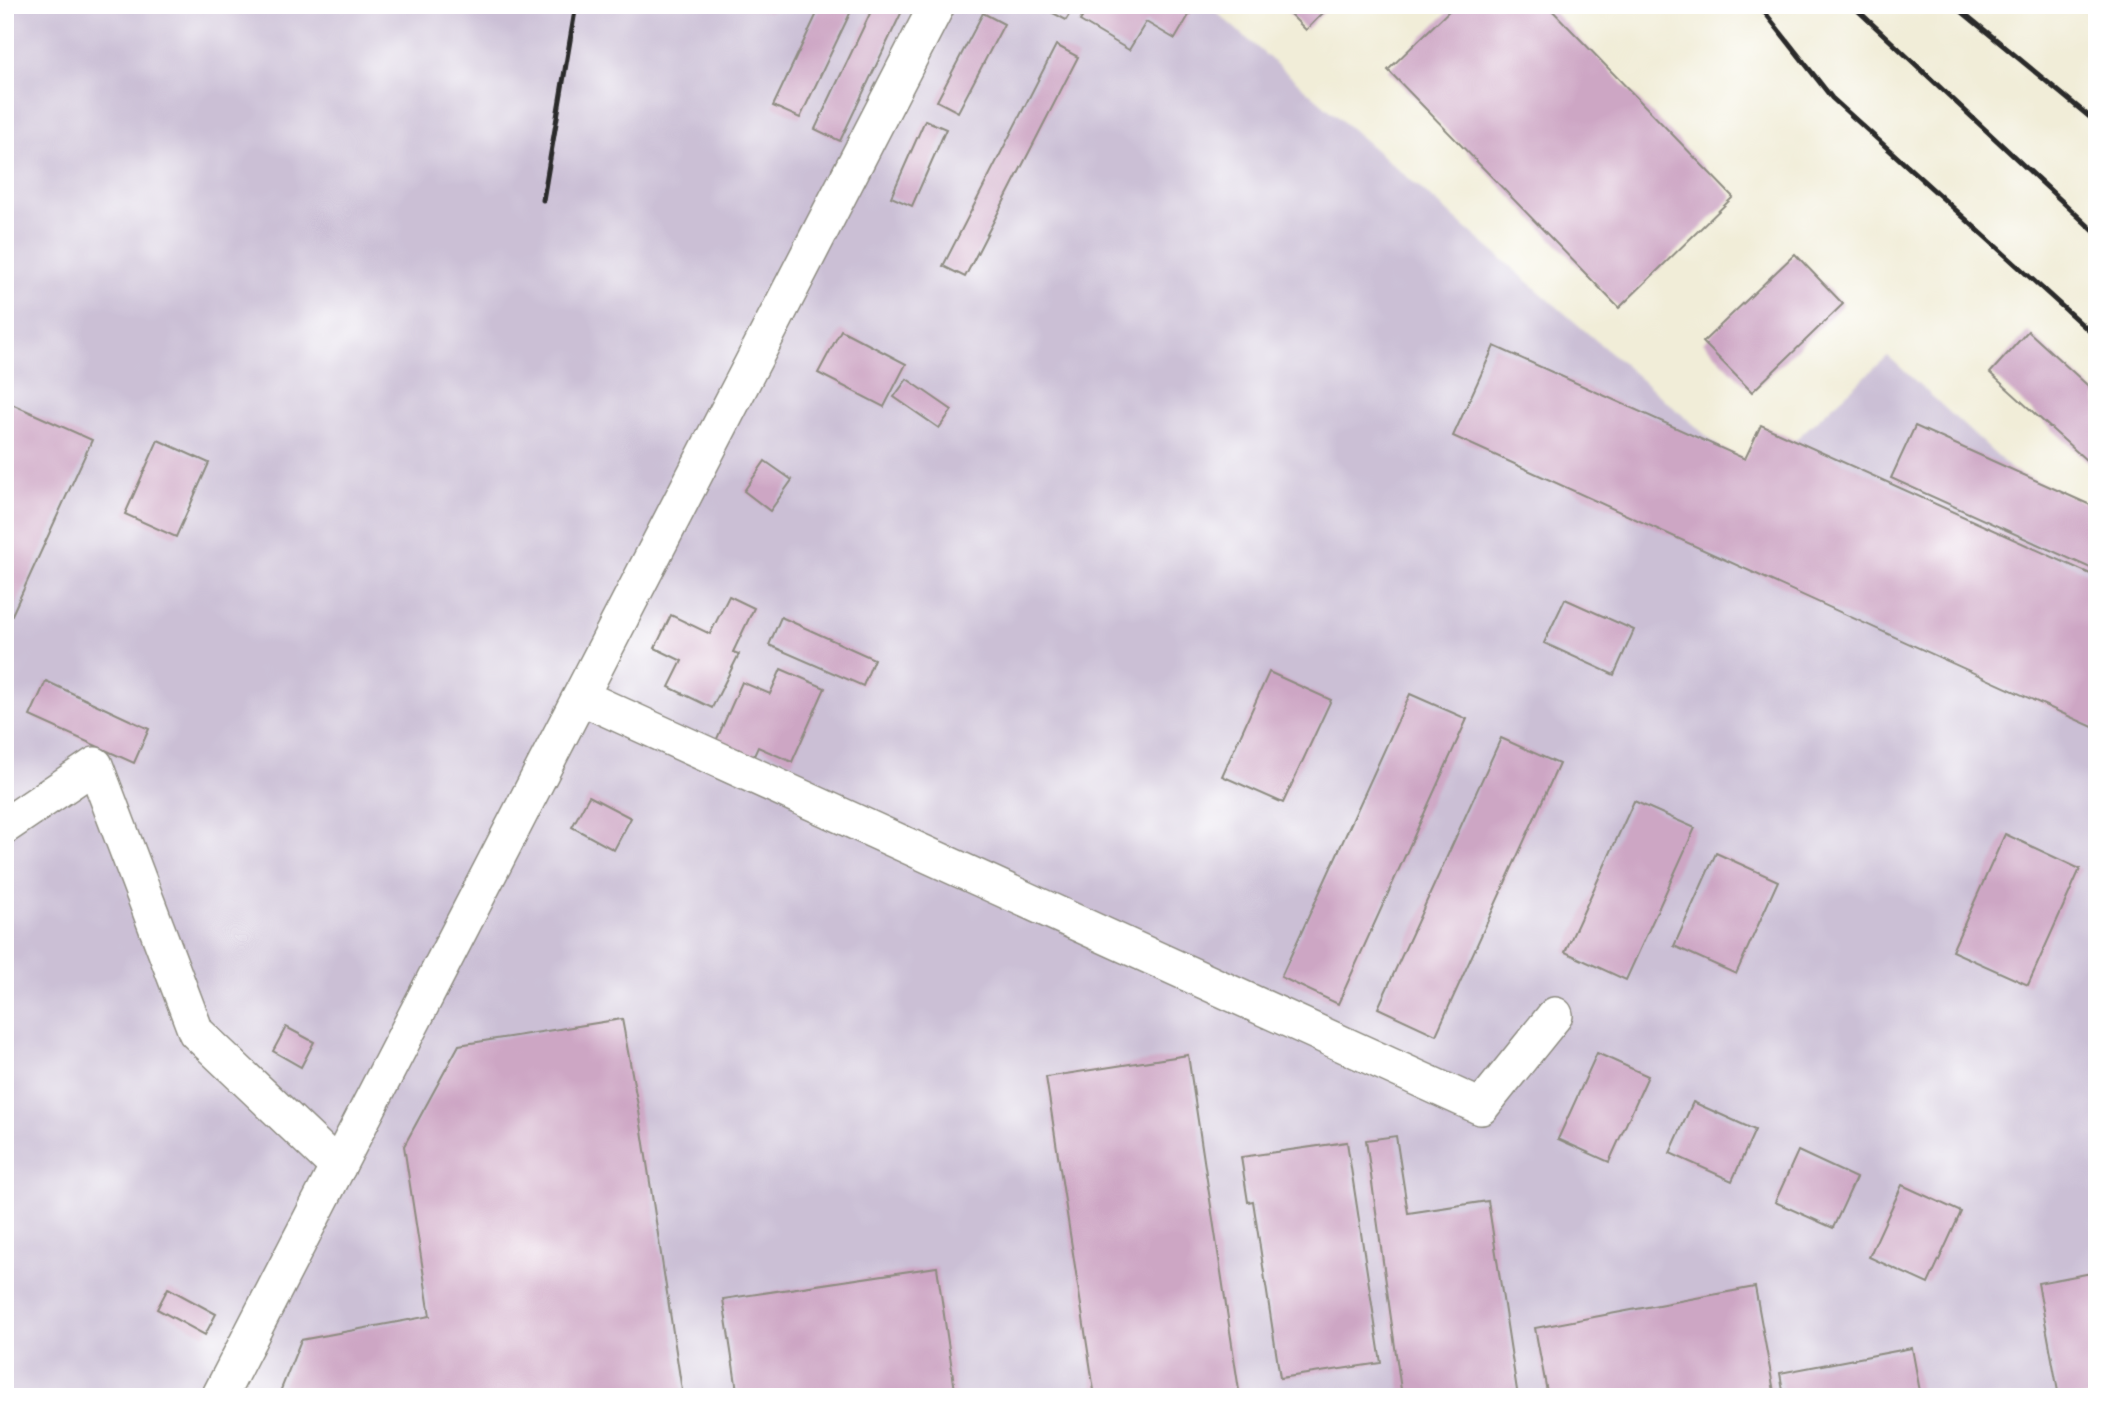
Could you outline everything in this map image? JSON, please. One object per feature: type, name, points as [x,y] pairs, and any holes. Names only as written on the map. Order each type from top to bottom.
[{"type":"street","points":[[219,1397],[937,5]]},
{"type":"street","points":[[581,697],[1481,1107],[1555,1015]]},
{"type":"street","points":[[5,826],[95,765],[196,1032],[338,1167]]},
{"type":"shaded area","points":[[5,5],[1208,5],[1754,477],[1888,356],[2097,548],[2097,1397],[5,1397]]},
{"type":"building","points":[[722,5],[771,5],[771,12]]},
{"type":"building","points":[[821,5],[854,5],[800,118],[773,106]]},
{"type":"building","points":[[874,5],[905,5],[840,141],[815,129]]},
{"type":"building","points":[[1038,5],[1075,5],[1066,20]]},
{"type":"building","points":[[1090,5],[1195,5],[1175,39],[1146,22],[1129,50],[1080,21]]},
{"type":"building","points":[[1281,5],[1331,5],[1306,30]]},
{"type":"building","points":[[1455,5],[1547,5],[1733,197],[1619,308],[1388,70]]},
{"type":"building","points":[[983,13],[1004,24],[958,112],[937,101]]},
{"type":"building","points":[[1056,45],[1078,57],[965,277],[943,266]]},
{"type":"building","points":[[925,120],[946,129],[912,206],[891,197]]},
{"type":"building","points":[[1795,254],[1843,304],[1752,392],[1703,342]]},
{"type":"building","points":[[841,330],[906,364],[884,407],[818,373]]},
{"type":"building","points":[[2028,331],[2097,394],[2097,470],[1990,373]]},
{"type":"building","points":[[1494,346],[1745,459],[1761,425],[2097,577],[2097,729],[1453,436]]},
{"type":"building","points":[[907,379],[952,410],[939,428],[894,397]]},
{"type":"building","points":[[5,401],[92,440],[5,630]]},
{"type":"building","points":[[1915,426],[2097,508],[2097,571],[1891,478]]},
{"type":"building","points":[[158,440],[209,463],[176,537],[125,514]]},
{"type":"building","points":[[765,461],[792,480],[770,511],[744,491]]},
{"type":"building","points":[[729,596],[754,608],[733,652],[739,654],[712,708],[669,687],[682,661],[655,648],[671,615],[710,634]]},
{"type":"building","points":[[1565,599],[1634,630],[1614,675],[1544,643]]},
{"type":"building","points":[[781,617],[874,659],[863,686],[769,645]]},
{"type":"building","points":[[781,669],[825,688],[792,762],[758,747],[753,758],[716,741],[742,682],[770,694]]},
{"type":"building","points":[[1269,672],[1331,700],[1283,803],[1222,776]]},
{"type":"building","points":[[46,681],[149,729],[134,763],[30,716]]},
{"type":"building","points":[[1410,694],[1467,719],[1338,1004],[1281,977]]},
{"type":"building","points":[[1501,738],[1559,764],[1436,1035],[1378,1008]]},
{"type":"building","points":[[589,796],[631,818],[614,850],[572,827]]},
{"type":"building","points":[[1634,801],[1695,828],[1626,980],[1565,952]]},
{"type":"building","points":[[2005,834],[2080,869],[2028,985],[1952,951]]},
{"type":"building","points":[[1716,853],[1778,881],[1736,974],[1674,946]]},
{"type":"building","points":[[622,1019],[639,1111],[683,1397],[278,1397],[301,1340],[430,1316],[404,1146],[459,1045]]},
{"type":"building","points":[[286,1027],[314,1042],[301,1067],[273,1051]]},
{"type":"building","points":[[1597,1053],[1648,1076],[1609,1162],[1558,1139]]},
{"type":"building","points":[[1188,1055],[1240,1397],[1095,1397],[1046,1077]]},
{"type":"building","points":[[1693,1102],[1755,1130],[1732,1181],[1670,1153]]},
{"type":"building","points":[[1396,1136],[1408,1213],[1488,1201],[1518,1397],[1402,1397],[1366,1140]]},
{"type":"building","points":[[1347,1142],[1381,1363],[1280,1378],[1253,1201],[1248,1202],[1241,1157]]},
{"type":"building","points":[[1798,1151],[1856,1178],[1833,1228],[1775,1202]]},
{"type":"building","points":[[1902,1185],[1961,1212],[1928,1284],[1869,1257]]},
{"type":"building","points":[[937,1267],[956,1397],[738,1397],[723,1299]]},
{"type":"building","points":[[2097,1272],[2097,1397],[2059,1397],[2038,1283]]},
{"type":"building","points":[[1755,1287],[1775,1397],[1548,1397],[1535,1328]]},
{"type":"building","points":[[168,1288],[216,1314],[205,1335],[157,1309]]},
{"type":"building","points":[[1912,1348],[1921,1397],[1784,1397],[1780,1373]]},
{"type":"railway","points":[[543,200],[576,5]]},
{"type":"railway","points":[[1759,5],[1832,98],[2097,338]]},
{"type":"railway","points":[[1852,5],[2097,234]]},
{"type":"railway","points":[[1954,5],[2097,123]]}]
